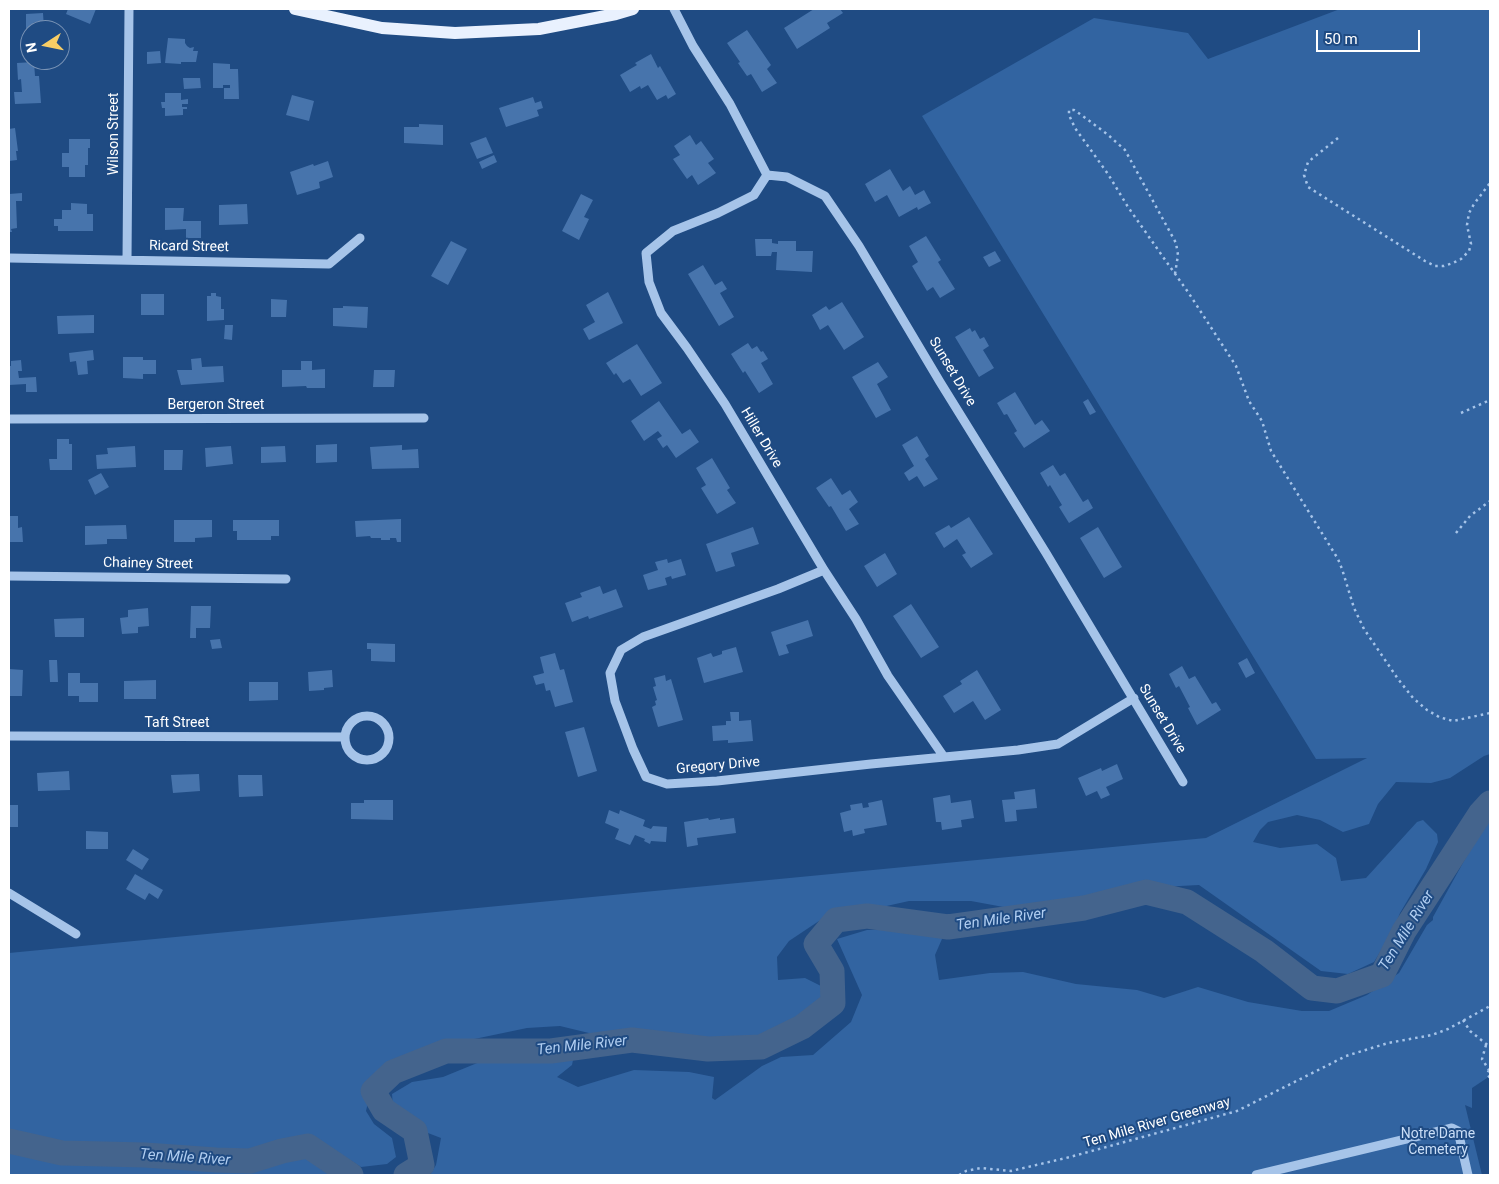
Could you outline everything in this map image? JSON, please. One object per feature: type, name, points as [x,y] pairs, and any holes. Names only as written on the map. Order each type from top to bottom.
[{"type":"main road","points":[[295,9],[382,28],[454,33],[539,29],[633,9]]},
{"type":"street","name":"Wilson Street","points":[[127,260],[129,9]]},
{"type":"street","points":[[674,9],[693,46],[730,104],[767,175]]},
{"type":"street","name":"Hiller Drive","points":[[767,175],[754,195],[718,213],[673,231],[646,253],[649,282],[661,313],[725,404],[824,570],[856,618],[888,676],[944,757]]},
{"type":"street","name":"Sunset Drive","points":[[767,175],[787,177],[825,196],[860,246],[1183,782]]},
{"type":"street","name":"Ricard Street","points":[[9,258],[329,264],[360,238]]},
{"type":"street","name":"Bergeron Street","points":[[9,419],[424,418]]},
{"type":"street","name":"Gregory Drive","points":[[824,570],[778,589],[643,638],[621,650],[610,673],[615,701],[646,777],[667,784],[687,783],[1018,750],[1058,744],[1134,698]]},
{"type":"street","name":"Chainey Street","points":[[9,576],[286,579]]},
{"type":"street","points":[[368,715],[376,717],[387,727],[390,742],[382,756],[367,760],[354,756],[346,744],[345,737],[346,730],[350,724],[361,716],[368,715]]},
{"type":"street","name":"Taft Street","points":[[9,736],[345,737]]},
{"type":"street","points":[[9,893],[76,934]]},
{"type":"street","points":[[1256,1175],[1452,1128],[1458,1131],[1468,1175]]},
{"type":"street","points":[[1300,1165],[1302,1175]]},
{"type":"path","points":[[1174,274],[1178,254],[1176,243],[1125,150],[1108,134],[1076,111],[1069,110],[1069,115],[1076,128],[1174,274],[1236,366],[1249,401],[1262,421],[1271,451],[1338,559],[1354,608],[1364,629],[1398,679],[1426,710],[1439,718],[1453,721],[1490,713]]},
{"type":"path","points":[[1338,138],[1308,162],[1304,175],[1308,187],[1435,266],[1453,263],[1461,259],[1469,251],[1471,244],[1467,224],[1470,213],[1474,204],[1490,183]]},
{"type":"path","points":[[1460,413],[1490,400]]},
{"type":"path","points":[[1456,533],[1470,516],[1490,501]]},
{"type":"path","name":"Ten Mile River Greenway","points":[[959,1175],[966,1171],[981,1168],[1011,1171],[1210,1119],[1245,1107],[1346,1056],[1388,1043],[1432,1035],[1490,1006]]},
{"type":"path","points":[[1463,1020],[1470,1030],[1490,1047]]},
{"type":"path","points":[[1486,1045],[1482,1059],[1490,1069],[1487,1074],[1490,1078]]},
{"type":"green space","points":[[1340,9],[1490,9],[1490,754],[1450,778],[1431,783],[1396,782],[1378,804],[1369,824],[1343,832],[1320,820],[1297,815],[1268,822],[1260,830],[1253,842],[1280,848],[1317,844],[1336,858],[1341,881],[1366,878],[1417,822],[1423,820],[1437,834],[1438,842],[1426,869],[1400,913],[1393,931],[1374,962],[1348,974],[1321,971],[1199,885],[1122,889],[1025,911],[971,901],[909,901],[819,921],[789,941],[777,957],[778,980],[805,978],[825,988],[829,994],[819,1015],[795,1030],[765,1038],[646,1038],[593,1034],[560,1026],[527,1028],[460,1042],[442,1058],[384,1072],[372,1085],[366,1111],[374,1124],[392,1138],[396,1157],[387,1164],[361,1167],[334,1150],[326,1149],[315,1154],[321,1169],[332,1175],[9,1175],[9,953],[1206,838],[1367,758],[1316,759],[922,116],[1094,18],[1188,33],[1208,59]]},
{"type":"green space","name":"Notre Dame Cemetery","points":[[1490,814],[1490,1076],[1472,1088],[1472,1108],[1465,1105],[1482,1175],[430,1175],[436,1165],[441,1138],[394,1120],[392,1094],[412,1082],[443,1077],[487,1059],[558,1048],[573,1060],[572,1065],[557,1077],[578,1087],[634,1070],[689,1072],[714,1077],[712,1098],[715,1100],[762,1066],[781,1057],[813,1055],[851,1022],[862,995],[837,939],[867,930],[922,929],[945,932],[935,955],[939,980],[990,973],[1023,972],[1076,984],[1137,990],[1164,998],[1198,987],[1248,1002],[1302,1011],[1329,1011],[1367,995],[1399,973],[1427,925],[1433,920]]},
{"type":"building","points":[[68,9],[96,9],[90,24],[66,14]]},
{"type":"building","points":[[814,9],[840,9],[843,13],[827,23],[830,28],[797,49],[784,28]]},
{"type":"building","points":[[43,13],[43,20],[26,20],[26,14]]},
{"type":"building","points":[[747,30],[771,65],[767,69],[777,83],[762,92],[751,74],[747,76],[727,43]]},
{"type":"building","points":[[168,38],[185,39],[187,46],[190,48],[194,47],[193,51],[198,51],[196,62],[181,62],[181,64],[165,63]]},
{"type":"building","points":[[160,51],[161,63],[147,64],[147,52]]},
{"type":"building","points":[[651,54],[676,94],[668,99],[666,95],[657,100],[648,85],[641,89],[640,86],[630,92],[620,75],[637,65],[635,63]]},
{"type":"building","points":[[17,63],[20,63],[20,70],[35,70],[35,76],[39,76],[41,103],[15,104],[14,92],[22,92],[21,79],[18,80]]},
{"type":"building","points":[[213,63],[230,64],[230,69],[238,69],[239,99],[224,99],[224,88],[230,88],[230,85],[223,85],[223,88],[213,88]]},
{"type":"building","points":[[183,78],[200,78],[201,88],[184,89]]},
{"type":"building","points":[[165,93],[181,93],[181,100],[188,99],[188,104],[182,104],[182,107],[187,107],[187,109],[183,109],[183,115],[165,116],[165,108],[162,108],[161,102],[165,102]]},
{"type":"building","points":[[292,95],[314,101],[309,121],[286,115]]},
{"type":"building","points":[[533,97],[535,103],[541,101],[543,108],[537,110],[539,116],[506,127],[499,108]]},
{"type":"building","points":[[419,124],[443,125],[443,145],[404,143],[404,127],[419,127]]},
{"type":"building","points":[[15,128],[18,151],[16,151],[17,160],[9,161],[9,129]]},
{"type":"building","points":[[690,135],[696,145],[701,141],[714,159],[708,163],[716,173],[698,185],[692,175],[687,179],[673,159],[680,155],[674,146]]},
{"type":"building","points":[[486,137],[493,153],[477,159],[470,143]]},
{"type":"building","points":[[69,139],[90,139],[88,165],[85,165],[85,177],[69,177],[69,167],[62,167],[62,153],[69,153]]},
{"type":"building","points":[[494,155],[497,162],[482,169],[479,162]]},
{"type":"building","points":[[328,161],[333,177],[319,182],[320,188],[297,195],[290,172]]},
{"type":"building","points":[[890,169],[903,191],[910,186],[915,195],[924,190],[931,203],[918,210],[917,207],[899,217],[887,195],[875,202],[865,184]]},
{"type":"building","points":[[22,193],[22,201],[16,201],[17,228],[11,229],[12,232],[9,232],[9,194]]},
{"type":"building","points":[[581,194],[593,200],[584,217],[589,219],[579,240],[562,231]]},
{"type":"building","points":[[71,203],[87,204],[87,214],[93,214],[93,231],[58,231],[58,226],[54,226],[54,219],[62,219],[62,210],[71,210]]},
{"type":"building","points":[[247,204],[248,224],[219,225],[219,205]]},
{"type":"building","points":[[165,208],[184,208],[183,221],[201,221],[201,238],[186,238],[186,229],[165,230]]},
{"type":"building","points":[[926,236],[941,260],[938,262],[955,289],[940,298],[933,287],[927,291],[912,266],[918,262],[909,246]]},
{"type":"building","points":[[755,239],[772,239],[772,243],[778,244],[778,241],[796,241],[796,251],[813,251],[812,272],[776,270],[777,252],[772,252],[771,256],[756,256]]},
{"type":"building","points":[[451,241],[467,249],[448,285],[431,276]]},
{"type":"building","points":[[995,251],[1001,261],[989,267],[983,257]]},
{"type":"building","points":[[703,265],[715,285],[722,281],[727,289],[720,293],[734,317],[719,326],[688,274]]},
{"type":"building","points":[[608,292],[623,323],[589,340],[583,329],[595,322],[586,305]]},
{"type":"building","points":[[211,293],[216,293],[216,296],[221,297],[221,309],[224,309],[224,320],[207,321],[207,296],[211,296]]},
{"type":"building","points":[[141,294],[164,294],[164,315],[141,315]]},
{"type":"building","points":[[271,299],[287,300],[286,317],[271,317]]},
{"type":"building","points":[[842,302],[864,337],[844,350],[828,325],[820,330],[812,315],[826,306],[829,310]]},
{"type":"building","points":[[343,306],[368,307],[367,328],[333,326],[333,308],[343,308]]},
{"type":"building","points":[[94,315],[94,333],[58,334],[57,316]]},
{"type":"building","points":[[225,325],[233,325],[232,340],[224,339]]},
{"type":"building","points":[[970,328],[972,332],[975,330],[980,339],[984,337],[989,346],[983,350],[994,368],[979,377],[955,337]]},
{"type":"building","points":[[748,343],[752,349],[757,346],[768,359],[761,363],[773,384],[759,393],[731,354]]},
{"type":"building","points":[[637,344],[662,383],[641,396],[630,379],[623,383],[616,373],[614,375],[606,363]]},
{"type":"building","points":[[93,350],[94,360],[87,361],[88,374],[78,375],[76,361],[70,362],[69,353]]},
{"type":"building","points":[[123,357],[143,357],[143,360],[156,360],[156,374],[143,374],[143,379],[123,378]]},
{"type":"building","points":[[201,358],[202,367],[223,366],[224,382],[181,385],[177,370],[192,370],[191,359]]},
{"type":"building","points":[[21,360],[22,371],[18,371],[19,378],[36,377],[37,392],[26,392],[26,384],[9,385],[9,366],[11,366],[11,361]]},
{"type":"building","points":[[301,361],[312,361],[312,370],[325,369],[325,388],[307,388],[306,386],[282,387],[282,370],[301,370]]},
{"type":"building","points":[[878,362],[888,377],[877,384],[891,410],[876,418],[852,377]]},
{"type":"building","points":[[374,370],[395,370],[394,387],[373,387]]},
{"type":"building","points":[[1015,392],[1035,425],[1042,420],[1050,431],[1024,448],[1014,433],[1017,431],[1007,414],[1004,415],[997,403]]},
{"type":"building","points":[[1088,399],[1096,412],[1090,415],[1083,402]]},
{"type":"building","points":[[659,401],[682,434],[690,429],[699,442],[676,458],[667,445],[663,448],[657,439],[662,436],[658,431],[644,441],[631,421]]},
{"type":"building","points":[[917,436],[929,456],[925,459],[938,479],[924,487],[917,476],[909,481],[904,473],[914,466],[902,445]]},
{"type":"building","points":[[57,439],[69,439],[69,444],[72,444],[72,470],[50,470],[49,459],[57,459]]},
{"type":"building","points":[[337,444],[337,462],[316,463],[316,445]]},
{"type":"building","points":[[402,445],[402,450],[418,449],[419,468],[372,469],[370,447]]},
{"type":"building","points":[[135,446],[136,467],[97,469],[96,455],[108,454],[107,448]]},
{"type":"building","points":[[231,446],[233,464],[206,467],[205,448]]},
{"type":"building","points":[[285,446],[286,462],[261,463],[261,447]]},
{"type":"building","points":[[164,450],[183,450],[182,470],[164,470]]},
{"type":"building","points":[[712,458],[730,488],[727,490],[736,503],[717,514],[701,488],[706,485],[696,468]]},
{"type":"building","points":[[1053,465],[1060,476],[1065,473],[1083,502],[1088,499],[1093,508],[1069,523],[1059,507],[1062,505],[1040,473]]},
{"type":"building","points":[[101,473],[109,487],[95,495],[88,480]]},
{"type":"building","points":[[831,478],[842,495],[850,490],[858,502],[849,509],[859,524],[846,531],[831,506],[829,507],[816,488]]},
{"type":"building","points":[[9,516],[18,516],[18,528],[22,527],[23,542],[9,542]]},
{"type":"building","points":[[969,517],[993,554],[971,568],[962,555],[966,553],[957,539],[944,548],[935,533],[949,525],[951,528]]},
{"type":"building","points":[[401,519],[401,542],[397,542],[396,538],[381,540],[381,538],[371,538],[370,536],[356,537],[355,521]]},
{"type":"building","points":[[174,520],[212,520],[212,537],[195,538],[195,542],[174,542]]},
{"type":"building","points":[[233,520],[279,520],[279,536],[271,536],[271,540],[237,540],[237,531],[233,531]]},
{"type":"building","points":[[126,525],[127,539],[107,539],[107,544],[85,545],[85,526]]},
{"type":"building","points":[[753,527],[759,544],[731,553],[735,566],[716,572],[706,544]]},
{"type":"building","points":[[1098,527],[1122,567],[1104,578],[1080,538]]},
{"type":"building","points":[[885,553],[897,574],[877,587],[864,566]]},
{"type":"building","points":[[667,559],[668,563],[681,559],[686,575],[672,579],[671,576],[665,578],[667,585],[648,590],[643,575],[658,570],[655,562]]},
{"type":"building","points":[[600,586],[603,594],[616,589],[623,607],[589,619],[588,616],[572,622],[565,603],[582,597],[580,593]]},
{"type":"building","points":[[911,604],[939,647],[921,658],[893,616]]},
{"type":"building","points":[[191,606],[211,606],[210,628],[196,628],[196,638],[190,638]]},
{"type":"building","points":[[148,608],[149,626],[138,627],[138,633],[122,634],[120,618],[128,617],[128,610]]},
{"type":"building","points":[[84,618],[84,637],[55,637],[54,619]]},
{"type":"building","points":[[808,620],[813,636],[786,645],[789,653],[779,656],[771,632]]},
{"type":"building","points":[[220,639],[222,648],[212,649],[210,640]]},
{"type":"building","points":[[367,643],[395,644],[395,662],[371,661],[371,649],[367,649]]},
{"type":"building","points":[[736,647],[743,672],[704,683],[697,658],[711,653],[713,657],[722,654],[722,651]]},
{"type":"building","points":[[555,653],[560,670],[564,669],[573,702],[555,707],[550,690],[546,691],[544,683],[536,685],[533,676],[544,673],[540,657]]},
{"type":"building","points":[[1247,658],[1255,673],[1246,678],[1238,663]]},
{"type":"building","points":[[49,660],[57,660],[58,682],[50,682]]},
{"type":"building","points":[[1182,666],[1189,679],[1195,676],[1212,704],[1216,702],[1221,710],[1197,725],[1179,686],[1176,688],[1169,674]]},
{"type":"building","points":[[9,669],[23,670],[22,696],[9,696]]},
{"type":"building","points":[[332,670],[333,687],[309,691],[308,672]]},
{"type":"building","points":[[977,670],[1001,710],[985,720],[973,701],[954,713],[943,696],[962,684],[960,681]]},
{"type":"building","points":[[68,673],[80,673],[80,683],[98,683],[98,702],[79,702],[79,696],[68,696]]},
{"type":"building","points":[[665,675],[666,681],[671,679],[683,720],[658,727],[652,707],[656,705],[655,701],[657,700],[653,687],[656,686],[654,678]]},
{"type":"building","points":[[156,680],[156,699],[124,699],[124,681]]},
{"type":"building","points":[[249,682],[278,682],[278,700],[249,701]]},
{"type":"building","points":[[730,712],[739,712],[739,721],[751,720],[753,741],[728,743],[728,740],[713,741],[712,726],[726,725],[726,721],[731,721]]},
{"type":"building","points":[[584,727],[597,771],[578,777],[565,732]]},
{"type":"building","points":[[1117,764],[1123,779],[1106,787],[1110,795],[1101,799],[1097,791],[1086,796],[1078,778],[1101,768],[1102,771]]},
{"type":"building","points":[[69,771],[70,790],[38,791],[37,773]]},
{"type":"building","points":[[199,774],[200,791],[173,793],[171,775]]},
{"type":"building","points":[[238,775],[262,775],[263,796],[239,797]]},
{"type":"building","points":[[1035,789],[1037,808],[1016,810],[1017,821],[1005,822],[1002,800],[1015,799],[1014,792]]},
{"type":"building","points":[[950,795],[951,803],[971,800],[974,818],[961,820],[962,827],[942,830],[941,822],[936,822],[933,798]]},
{"type":"building","points":[[364,800],[393,800],[393,820],[351,819],[351,803],[364,803]]},
{"type":"building","points":[[882,800],[887,825],[864,829],[865,833],[853,836],[852,830],[844,832],[840,813],[851,810],[850,805],[862,803],[863,808],[869,807],[868,803]]},
{"type":"building","points":[[9,805],[18,805],[18,827],[9,827]]},
{"type":"building","points":[[609,810],[619,814],[620,810],[645,820],[643,826],[651,829],[653,826],[667,827],[666,842],[651,841],[650,844],[644,841],[645,839],[635,835],[630,845],[615,839],[619,829],[605,823]]},
{"type":"building","points":[[708,818],[709,820],[720,818],[720,820],[734,818],[736,833],[697,838],[698,845],[687,847],[684,822]]},
{"type":"building","points":[[86,831],[108,832],[108,849],[86,849]]},
{"type":"building","points":[[133,849],[149,859],[142,870],[126,860]]},
{"type":"building","points":[[135,874],[163,890],[158,899],[149,893],[145,900],[126,889]]},
{"type":"waterway","name":"Ten Mile River","points":[[406,1175],[422,1165],[415,1131],[384,1110],[373,1091],[393,1072],[446,1051],[551,1051],[632,1040],[708,1049],[761,1047],[802,1027],[833,1003],[832,971],[816,944],[836,920],[867,916],[948,927],[1084,908],[1146,892],[1187,902],[1264,951],[1312,988],[1337,991],[1382,975],[1404,931],[1480,814],[1490,803]]},
{"type":"waterway","name":"Ten Mile River","points":[[9,1141],[62,1153],[145,1155],[250,1161],[282,1151],[308,1146],[351,1175]]}]
